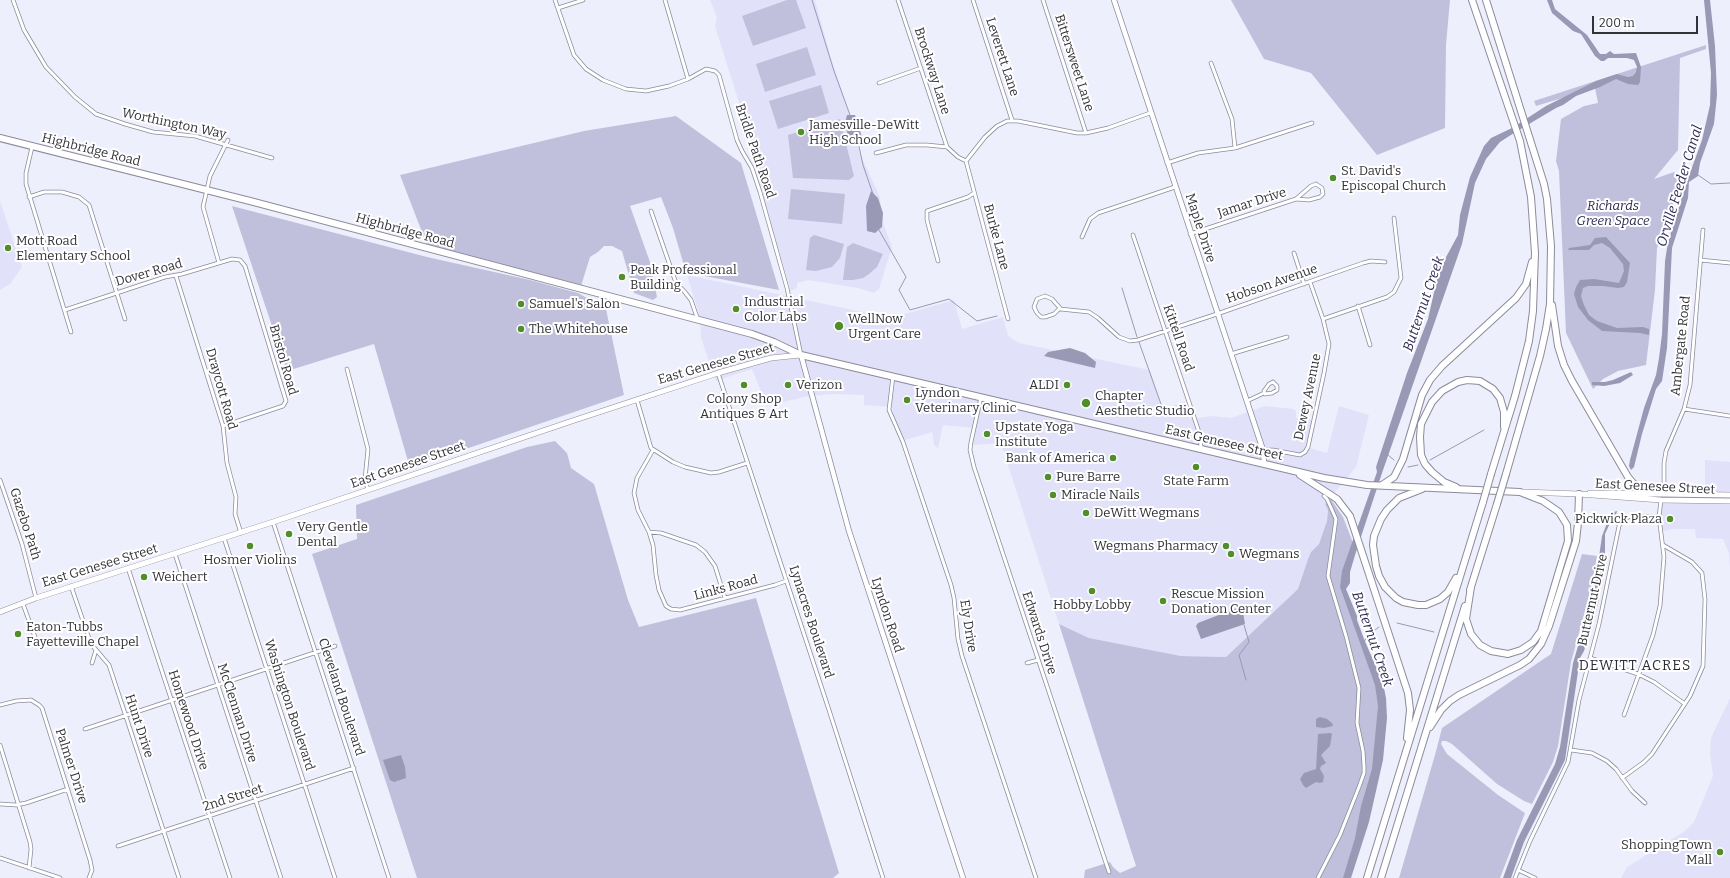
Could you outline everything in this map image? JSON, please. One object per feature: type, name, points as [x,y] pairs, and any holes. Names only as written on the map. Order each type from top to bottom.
[{"type":"highway","points":[[1367,878],[1462,566],[1504,434],[1529,341],[1535,287],[1535,245],[1531,196],[1520,141],[1472,0]]},
{"type":"highway","points":[[1486,0],[1544,184],[1547,198],[1551,246],[1551,290],[1558,346],[1564,365],[1572,382],[1628,477],[1633,483],[1662,494]]},
{"type":"highway","name":"Highbridge Road","points":[[0,138],[752,334],[774,342],[801,355]]},
{"type":"highway","points":[[1382,485],[1394,477],[1403,459],[1422,395],[1430,380],[1442,366],[1516,298],[1529,277],[1535,245]]},
{"type":"highway","points":[[1381,878],[1506,474],[1540,356],[1546,329],[1551,290]]},
{"type":"highway","name":"East Genesee Street","points":[[801,355],[1347,483],[1520,492]]},
{"type":"highway","points":[[1457,488],[1444,482],[1432,472],[1425,464],[1420,450],[1421,424],[1427,409],[1435,398],[1449,386],[1462,381],[1475,380],[1485,383],[1496,392],[1503,405],[1504,434]]},
{"type":"highway","points":[[1296,472],[1337,499],[1344,507],[1353,524],[1408,693],[1410,718],[1405,753]]},
{"type":"highway","points":[[1428,487],[1399,498],[1387,510],[1381,519],[1374,536],[1373,545],[1379,576],[1389,591],[1400,600],[1407,604],[1426,605],[1444,596],[1452,586],[1462,566]]},
{"type":"highway","points":[[1471,587],[1466,619],[1471,634],[1480,645],[1491,651],[1508,654],[1521,650],[1533,642],[1543,625],[1566,551],[1569,536],[1563,518],[1552,506],[1544,501],[1520,492]]},
{"type":"highway","points":[[1424,739],[1437,715],[1450,701],[1459,695],[1520,665],[1529,659],[1541,644],[1549,626],[1576,541],[1579,494]]},
{"type":"main road","name":"East Genesee Street","points":[[0,612],[71,586],[241,533],[718,373],[768,359],[801,355]]},
{"type":"main road","name":"East Genesee Street","points":[[1520,492],[1579,494],[1661,500],[1730,501]]},
{"type":"main road","name":"East Genesee Street","points":[[1579,494],[1601,492],[1730,495]]},
{"type":"main road","points":[[1661,500],[1662,494]]},
{"type":"main road","points":[[1713,501],[1730,505]]},
{"type":"street","name":"Worthington Way","points":[[13,0],[24,30],[32,46],[46,67],[88,108],[107,119],[153,132],[195,136],[272,158]]},
{"type":"street","name":"Bridle Path Road","points":[[555,0],[574,55],[586,69],[603,80],[626,90],[636,91],[659,88],[688,79],[706,69],[715,71],[720,78],[742,152],[752,168],[760,192],[787,288],[801,355]]},
{"type":"street","points":[[558,8],[583,0]]},
{"type":"street","points":[[665,0],[688,79]]},
{"type":"street","name":"Brockway Lane","points":[[898,0],[947,148]]},
{"type":"street","name":"Leverett Lane","points":[[973,0],[1012,120]]},
{"type":"street","name":"Bittersweet Lane","points":[[1043,0],[1086,133]]},
{"type":"street","name":"Maple Drive","points":[[1114,0],[1190,234],[1263,450],[1264,463]]},
{"type":"street","points":[[1211,63],[1232,119],[1235,148]]},
{"type":"street","points":[[879,83],[921,68]]},
{"type":"street","points":[[876,154],[912,145],[947,148],[958,157],[966,161],[985,137],[997,126],[1012,120],[1078,133],[1086,133],[1108,128],[1150,113]]},
{"type":"street","points":[[1167,163],[1198,152],[1235,148],[1312,123]]},
{"type":"street","points":[[219,263],[204,208],[210,176],[228,140]]},
{"type":"street","points":[[32,147],[25,179],[29,197],[71,332]]},
{"type":"street","name":"Burke Lane","points":[[966,161],[1008,319]]},
{"type":"street","name":"Jamar Drive","points":[[1190,234],[1296,199],[1311,186],[1316,184],[1322,188],[1323,194],[1320,197],[1309,200],[1296,199]]},
{"type":"street","points":[[1082,237],[1090,219],[1098,213],[1175,187]]},
{"type":"street","points":[[29,197],[55,191],[73,194],[85,201],[92,211],[125,319]]},
{"type":"street","points":[[938,261],[927,220],[927,211],[968,197],[974,193]]},
{"type":"street","points":[[651,211],[676,283],[684,290],[691,300],[698,320]]},
{"type":"street","points":[[1323,319],[1387,297],[1394,292],[1401,278],[1394,218]]},
{"type":"street","name":"Ambergate Road","points":[[1664,484],[1666,451],[1684,409],[1690,385],[1702,230]]},
{"type":"street","name":"Kittell Road","points":[[1133,235],[1200,435],[1201,448]]},
{"type":"street","points":[[1294,253],[1304,284]]},
{"type":"street","name":"Dover Road","points":[[64,310],[165,277],[176,276],[232,259],[240,260]]},
{"type":"street","name":"Bristol Road","points":[[223,426],[283,406],[286,400],[244,266],[240,260]]},
{"type":"street","points":[[1700,260],[1730,263]]},
{"type":"street","name":"Hobson Avenue","points":[[1060,309],[1089,312],[1124,340],[1138,340],[1363,263],[1371,261],[1385,262]]},
{"type":"street","name":"Draycott Road","points":[[176,276],[223,426],[227,463],[236,497],[235,514],[241,533]]},
{"type":"street","name":"Dewey Avenue","points":[[1263,450],[1303,454],[1306,450],[1328,351],[1328,340],[1323,319],[1310,282]]},
{"type":"street","points":[[1048,296],[1058,304],[1060,309],[1048,316],[1041,317],[1037,314],[1034,303],[1040,297],[1048,296]]},
{"type":"street","points":[[1358,306],[1370,344]]},
{"type":"street","points":[[1231,354],[1287,337]]},
{"type":"street","name":"Lyndon Road","points":[[801,355],[849,531],[963,878]]},
{"type":"street","points":[[347,368],[368,449],[365,479],[368,490]]},
{"type":"street","name":"Lynacres Boulevard","points":[[718,373],[883,878]]},
{"type":"street","name":"Ely Drive","points":[[893,376],[889,410],[903,442],[951,585],[954,598],[958,639],[962,656],[1036,878]]},
{"type":"street","points":[[1247,401],[1277,390],[1273,382],[1264,390],[1264,394]]},
{"type":"street","name":"Edwards Drive","points":[[981,397],[971,442],[971,457],[1109,872]]},
{"type":"street","points":[[637,400],[649,442],[653,450],[673,462],[707,473],[719,472],[747,463]]},
{"type":"street","points":[[1684,409],[1730,416]]},
{"type":"street","points":[[653,450],[637,478],[634,493],[638,510],[649,532],[661,533],[696,545],[705,552],[715,566],[725,598]]},
{"type":"street","name":"Gazebo Path","points":[[0,480],[22,544],[36,598]]},
{"type":"street","points":[[1318,878],[1340,835],[1364,773],[1363,751],[1357,723],[1359,688],[1346,636],[1328,576],[1336,519],[1327,499],[1324,496]]},
{"type":"street","points":[[1624,716],[1653,635],[1660,606],[1663,576],[1663,545],[1659,517],[1661,500]]},
{"type":"street","name":"Butternut Drive","points":[[1515,878],[1530,841],[1566,768],[1571,750],[1579,700],[1599,624],[1619,526],[1622,520],[1630,516],[1659,517]]},
{"type":"street","name":"Cleveland Boulevard","points":[[273,522],[390,878]]},
{"type":"street","name":"Links Road","points":[[649,532],[659,590],[663,601],[671,609],[680,610],[775,586],[786,581]]},
{"type":"street","name":"Washington Boulevard","points":[[224,538],[335,878]]},
{"type":"street","points":[[1622,778],[1644,762],[1652,754],[1696,685],[1703,666],[1704,585],[1700,569],[1683,556],[1663,545]]},
{"type":"street","name":"McClennan Drive","points":[[175,554],[281,878]]},
{"type":"street","name":"Homewood Drive","points":[[128,568],[230,878]]},
{"type":"street","name":"Hunt Drive","points":[[71,586],[87,636],[91,644],[109,665],[179,878]]},
{"type":"street","points":[[23,604],[35,637]]},
{"type":"street","points":[[85,729],[335,646]]},
{"type":"street","points":[[92,662],[96,650]]},
{"type":"street","points":[[1590,658],[1638,674],[1654,682],[1684,704]]},
{"type":"street","points":[[1027,663],[1038,660]]},
{"type":"street","name":"Palmer Drive","points":[[0,705],[31,700],[39,705],[45,716],[89,856],[92,873],[89,878]]},
{"type":"street","points":[[0,745],[30,842],[31,849],[29,868]]},
{"type":"street","points":[[1571,750],[1596,754],[1607,761],[1632,791],[1645,803]]},
{"type":"street","name":"2nd Street","points":[[118,846],[354,768]]},
{"type":"street","points":[[0,804],[19,804],[42,799],[68,789]]},
{"type":"street","points":[[0,858],[60,878]]},
{"type":"street","points":[[1518,870],[1535,878]]},
{"type":"shaded area","name":"Jamesville-DeWitt High School","points":[[710,0],[815,0],[860,154],[880,197],[881,217],[892,247],[879,289],[874,293],[858,288],[808,280],[797,283],[797,288],[791,291],[756,173],[757,166],[741,109],[715,26],[717,17]]},
{"type":"shaded area","points":[[1547,0],[1552,0],[1555,9],[1587,35],[1600,54],[1606,54],[1610,51],[1614,54],[1636,53],[1641,67],[1640,82],[1638,85],[1628,84],[1616,79],[1576,96],[1514,133],[1500,142],[1486,159],[1475,183],[1462,244],[1382,473],[1350,572],[1350,583],[1346,589],[1357,616],[1364,639],[1383,683],[1386,698],[1387,718],[1383,760],[1369,822],[1351,878],[1343,878],[1355,838],[1361,806],[1372,769],[1378,706],[1375,685],[1340,587],[1342,571],[1377,472],[1376,467],[1407,373],[1428,319],[1439,270],[1458,235],[1460,215],[1470,177],[1484,146],[1491,138],[1512,128],[1546,106],[1596,81],[1617,74],[1628,77],[1633,76],[1636,72],[1637,67],[1634,60],[1627,58],[1608,58],[1601,61],[1595,56],[1581,34],[1573,31],[1552,13]]},
{"type":"shaded area","points":[[1704,0],[1710,0],[1715,46],[1717,95],[1714,124],[1700,163],[1698,176],[1689,182],[1688,198],[1672,248],[1667,348],[1662,381],[1656,389],[1642,434],[1634,467],[1631,470],[1629,466],[1630,460],[1644,408],[1656,375],[1659,358],[1662,334],[1665,261],[1668,242],[1687,181],[1702,140],[1710,105],[1711,73]]},
{"type":"shaded area","points":[[847,115],[855,115],[862,137],[849,140],[845,123]]},
{"type":"shaded area","points":[[871,191],[878,198],[883,213],[882,227],[875,233],[867,231],[866,206]]},
{"type":"shaded area","name":"Mott Road Elementary School","points":[[0,201],[22,267],[10,284],[0,290]]},
{"type":"shaded area","points":[[1606,237],[1630,263],[1627,282],[1624,287],[1618,288],[1588,286],[1583,288],[1581,296],[1584,305],[1589,315],[1597,321],[1617,328],[1643,327],[1649,329],[1649,335],[1640,333],[1602,331],[1588,320],[1578,307],[1574,294],[1580,280],[1594,279],[1619,283],[1624,271],[1623,264],[1610,248],[1602,243],[1594,245],[1589,250],[1568,250],[1569,248],[1590,245],[1595,238]]},
{"type":"shaded area","points":[[687,275],[891,318],[954,300],[962,329],[1003,317],[1008,336],[1019,343],[1150,370],[1162,409],[1185,402],[1190,419],[1212,416],[1231,418],[1265,406],[1293,409],[1296,411],[1296,418],[1312,420],[1306,447],[1327,453],[1339,406],[1369,415],[1356,467],[1325,504],[1328,510],[1327,521],[1319,544],[1311,552],[1308,559],[1298,589],[1226,657],[1181,656],[1089,638],[1059,624],[1001,443],[973,445],[976,428],[943,425],[938,448],[934,445],[932,432],[905,440],[895,421],[892,407],[864,405],[864,395],[833,394],[808,396],[767,406],[752,369],[716,381],[701,338],[700,317]]},
{"type":"shaded area","points":[[1070,348],[1085,353],[1096,362],[1095,368],[1044,356],[1048,352]]},
{"type":"shaded area","points":[[1631,372],[1633,375],[1620,383],[1604,386],[1592,385],[1592,382],[1605,382],[1613,380]]},
{"type":"shaded area","points":[[1705,460],[1730,462],[1730,569],[1729,553],[1723,539],[1696,538],[1695,529],[1673,529],[1661,532],[1659,517],[1661,500],[1665,494],[1705,495]]},
{"type":"shaded area","points":[[1617,511],[1615,519],[1610,523],[1605,534],[1605,559],[1598,604],[1584,651],[1580,658],[1565,760],[1524,842],[1511,878],[1503,878],[1517,840],[1555,764],[1560,747],[1573,663],[1594,592],[1602,536],[1611,513]]},
{"type":"shaded area","points":[[1242,606],[1245,624],[1201,639],[1196,626],[1198,623]]},
{"type":"shaded area","points":[[1730,698],[1730,878],[1621,878],[1627,867],[1685,831],[1694,822],[1713,776],[1710,754],[1711,738]]},
{"type":"shaded area","points":[[1320,717],[1327,719],[1333,726],[1324,728],[1316,727],[1316,719]]},
{"type":"shaded area","points":[[1318,734],[1332,734],[1330,746],[1321,755],[1326,763],[1321,766],[1320,769],[1324,776],[1323,782],[1316,782],[1306,788],[1300,779],[1304,773],[1316,769]]},
{"type":"shaded area","points":[[401,755],[405,767],[406,778],[394,782],[390,780],[383,760]]},
{"type":"green space","points":[[787,0],[796,0],[806,28],[753,46],[742,16]]},
{"type":"green space","points":[[1231,0],[1450,0],[1446,45],[1445,128],[1377,155],[1311,73],[1264,59]]},
{"type":"green space","name":"Richards Green Space","points":[[1706,45],[1706,49],[1680,58],[1678,150],[1654,179],[1674,172],[1683,178],[1657,248],[1655,290],[1646,365],[1618,371],[1603,379],[1593,389],[1566,333],[1559,171],[1556,161],[1561,119],[1584,106],[1598,103],[1595,88],[1536,106],[1534,101]]},
{"type":"green space","points":[[807,47],[816,75],[765,92],[756,64]]},
{"type":"green space","points":[[821,85],[829,113],[778,129],[769,101]]},
{"type":"green space","points":[[676,116],[741,163],[779,290],[699,275],[685,269],[673,228],[661,197],[630,206],[650,262],[657,297],[653,300],[634,293],[622,251],[612,246],[604,246],[590,257],[581,286],[427,245],[400,175],[584,131]]},
{"type":"green space","points":[[840,119],[854,176],[849,180],[793,178],[788,135]]},
{"type":"green space","points":[[791,189],[845,194],[842,224],[788,219]]},
{"type":"green space","points":[[232,206],[427,257],[530,280],[578,293],[606,309],[624,395],[410,468],[374,344],[287,371]]},
{"type":"green space","points":[[814,235],[844,244],[840,258],[832,267],[816,271],[806,270],[810,238]]},
{"type":"green space","points":[[853,243],[883,254],[877,267],[863,278],[843,280],[847,247]]},
{"type":"green space","points":[[555,441],[567,453],[571,468],[594,484],[628,600],[639,627],[756,598],[839,873],[833,878],[417,878],[312,554],[357,539],[356,505],[527,447]]},
{"type":"green space","points":[[1331,499],[1343,517],[1355,548],[1344,592],[1381,696],[1379,759],[1347,878],[1084,878],[1085,870],[1110,862],[1120,873],[1136,866],[1059,624],[1089,638],[1181,656],[1226,657],[1298,589],[1311,552],[1319,544],[1327,521],[1328,510],[1325,504]]},
{"type":"green space","points":[[1582,554],[1597,556],[1591,589],[1571,662],[1558,746],[1553,762],[1532,804],[1524,801],[1497,784],[1452,744],[1442,741],[1441,744],[1447,754],[1498,795],[1525,813],[1500,878],[1399,878],[1442,728],[1551,654]]},
{"type":"waterway","points":[[812,0],[834,71],[850,115]]},
{"type":"waterway","points":[[857,137],[863,165],[873,194]]},
{"type":"waterway","name":"Orville Feeder Canal","points":[[1698,175],[1711,184],[1730,183]]},
{"type":"waterway","points":[[879,230],[906,277],[899,290],[910,310],[949,299],[977,321],[997,316]]},
{"type":"waterway","points":[[1122,288],[1137,337]]},
{"type":"waterway","points":[[1139,342],[1162,407]]},
{"type":"waterway","points":[[1430,460],[1484,430]]},
{"type":"waterway","points":[[1388,455],[1394,460]]},
{"type":"waterway","points":[[1408,467],[1418,465]]},
{"type":"waterway","points":[[1397,623],[1434,632]]},
{"type":"waterway","points":[[1244,625],[1249,642],[1239,655],[1246,680]]},
{"type":"waterway","name":"Butternut Creek","points":[[1364,642],[1368,635],[1379,627]]},
{"type":"place","name":"Jamesville-DeWitt High School","points":[[801,132]]},
{"type":"place","name":"St. David's Episcopal Church","points":[[1333,178]]},
{"type":"place","name":"Mott Road Elementary School","points":[[8,248]]},
{"type":"place","name":"Peak Professional Building","points":[[622,277]]},
{"type":"place","name":"Samuel's Salon","points":[[521,304]]},
{"type":"place","name":"Industrial Color Labs","points":[[736,309]]},
{"type":"place","name":"WellNow Urgent Care","points":[[839,326]]},
{"type":"place","name":"The Whitehouse","points":[[521,329]]},
{"type":"place","name":"Colony Shop Antiques & Art","points":[[744,385]]},
{"type":"place","name":"Verizon","points":[[788,385]]},
{"type":"place","name":"ALDI","points":[[1067,385]]},
{"type":"place","name":"Lyndon Veterinary Clinic","points":[[907,400]]},
{"type":"place","name":"Chapter Aesthetic Studio","points":[[1086,403]]},
{"type":"place","name":"Upstate Yoga Institute","points":[[987,434]]},
{"type":"place","name":"Bank of America","points":[[1113,458]]},
{"type":"place","name":"State Farm","points":[[1196,467]]},
{"type":"place","name":"Pure Barre","points":[[1048,477]]},
{"type":"place","name":"Miracle Nails","points":[[1053,495]]},
{"type":"place","name":"DeWitt Wegmans","points":[[1086,513]]},
{"type":"place","name":"Pickwick Plaza","points":[[1670,519]]},
{"type":"place","name":"Very Gentle Dental","points":[[289,534]]},
{"type":"place","name":"Hosmer Violins","points":[[250,546]]},
{"type":"place","name":"Wegmans Pharmacy","points":[[1226,546]]},
{"type":"place","name":"Wegmans","points":[[1231,554]]},
{"type":"place","name":"Weichert","points":[[144,577]]},
{"type":"place","name":"Hobby Lobby","points":[[1092,591]]},
{"type":"place","name":"Rescue Mission Donation Center","points":[[1163,601]]},
{"type":"place","name":"Eaton-Tubbs Fayetteville Chapel","points":[[18,634]]},
{"type":"place","name":"ShoppingTown Mall","points":[[1720,852]]},
{"type":"district","name":"DEWITT ACRES","points":[[1635,666]]}]
